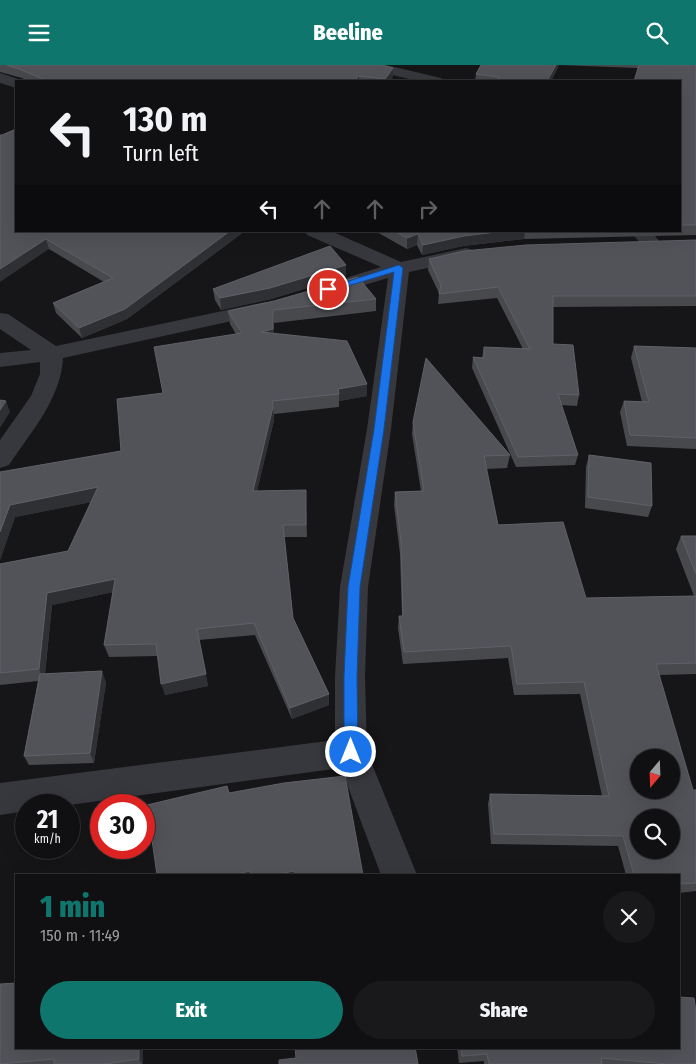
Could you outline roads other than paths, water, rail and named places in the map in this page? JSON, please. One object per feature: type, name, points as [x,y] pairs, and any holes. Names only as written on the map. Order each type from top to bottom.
[{"type":"street","points":[[367,65],[432,80]]},
{"type":"street","points":[[0,77],[15,83]]},
{"type":"street","points":[[316,232],[399,268]]},
{"type":"street","points":[[0,360],[52,353],[294,300],[399,268],[481,252]]},
{"type":"street","points":[[399,268],[379,429],[354,587],[350,677],[351,752],[399,874]]},
{"type":"street","points":[[0,319],[52,353]]},
{"type":"street","points":[[0,459],[42,397],[51,374],[52,353]]},
{"type":"street","points":[[0,799],[351,752]]}]
